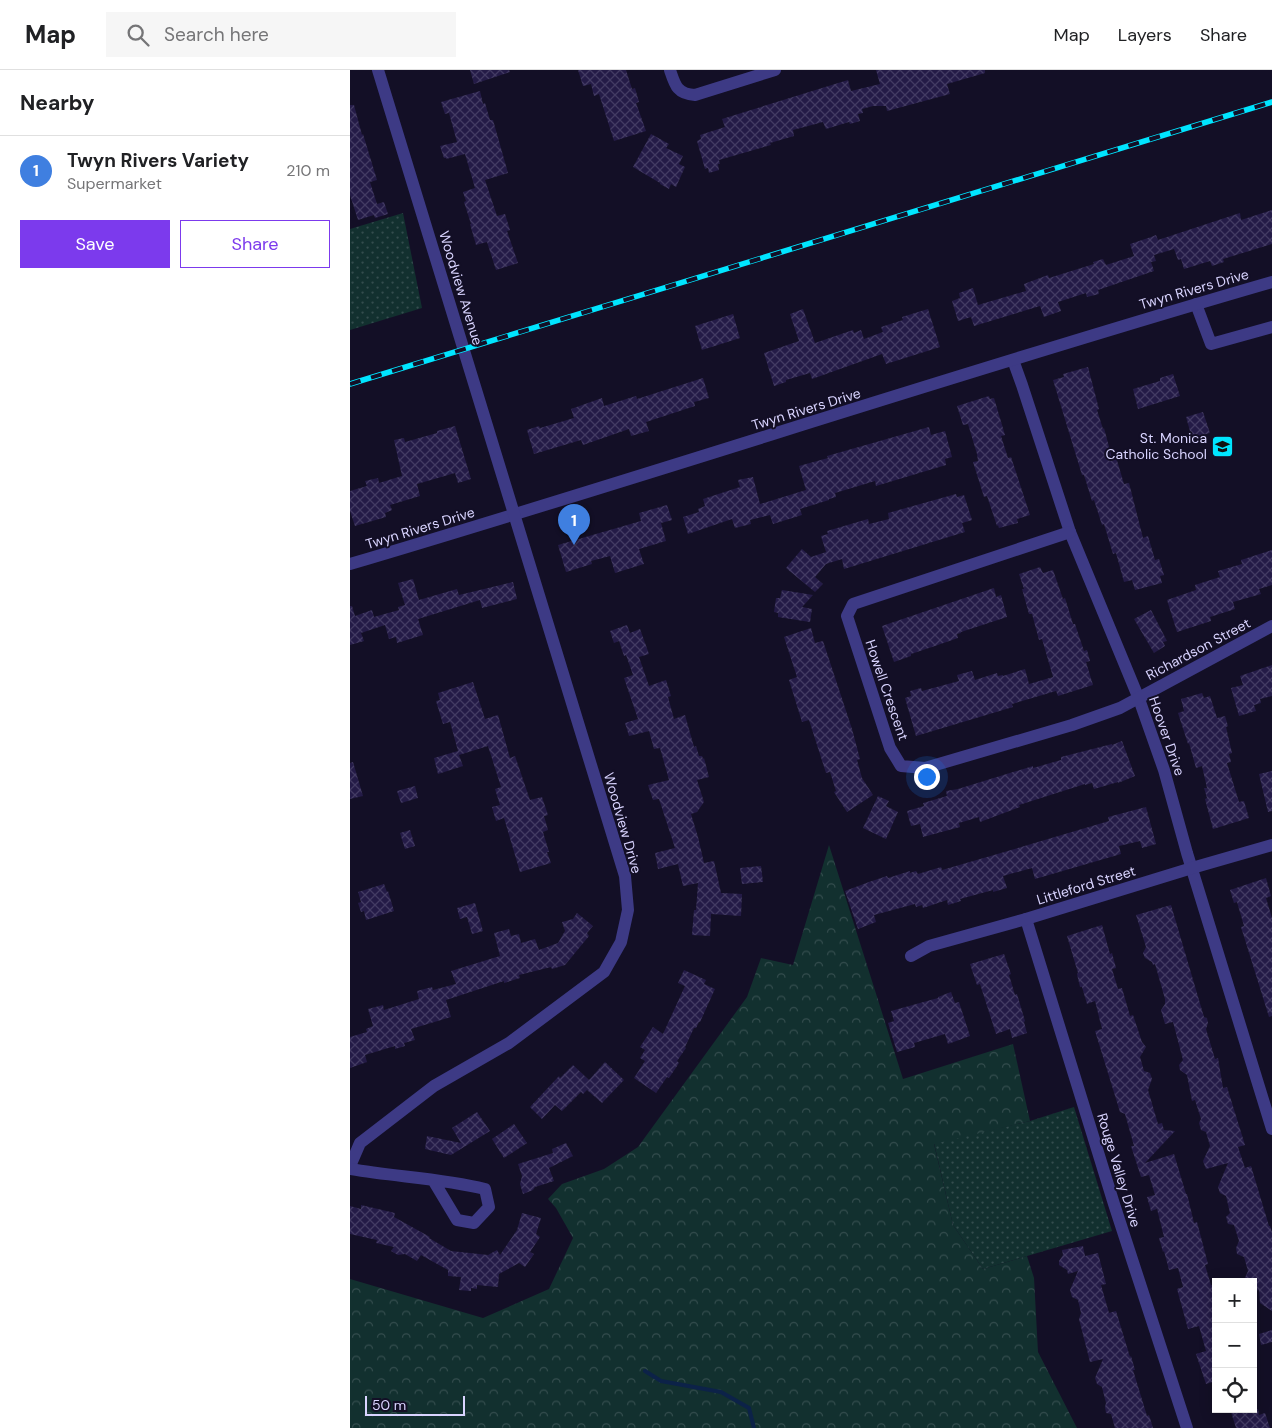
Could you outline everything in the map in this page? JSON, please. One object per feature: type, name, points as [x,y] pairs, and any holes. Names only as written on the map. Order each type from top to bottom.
[{"type":"street","name":"Woodview Avenue","points":[[378,70],[515,515]]},
{"type":"street","points":[[670,70],[678,89],[685,95],[695,95],[775,70]]},
{"type":"street","name":"Twyn Rivers Drive","points":[[350,564],[1272,282]]},
{"type":"street","points":[[1196,304],[1211,344],[1272,327]]},
{"type":"street","name":"Hoover Drive","points":[[1013,360],[1070,532],[1139,699],[1164,770],[1272,1129]]},
{"type":"street","name":"Woodview Drive","points":[[433,1180],[381,1174],[350,1168],[360,1143],[426,1092],[509,1043],[604,972],[621,942],[628,910],[624,876],[515,515]]},
{"type":"street","name":"Howell Crescent","points":[[1070,532],[853,604],[846,616],[890,748],[901,766],[925,768],[1072,725],[1120,708],[1139,699]]},
{"type":"street","name":"Richardson Street","points":[[1139,699],[1272,626]]},
{"type":"street","name":"Littleford Street","points":[[911,956],[929,946],[1272,845]]},
{"type":"street","name":"Rouge Valley Drive","points":[[1026,919],[1114,1204],[1187,1428]]},
{"type":"street","points":[[433,1180],[471,1185],[485,1189],[489,1207],[474,1223],[456,1220],[433,1180]]},
{"type":"green space","points":[[403,213],[422,308],[350,330],[350,229]]},
{"type":"green space","points":[[829,845],[903,1079],[1013,1044],[1030,1121],[934,1144],[953,1225],[983,1269],[1027,1256],[1034,1278],[1038,1352],[1077,1428],[350,1428],[350,1279],[483,1318],[549,1289],[573,1238],[556,1208],[548,1199],[562,1184],[604,1169],[638,1147],[747,997],[761,958],[793,965]]},
{"type":"green space","points":[[1074,1107],[1112,1231],[983,1269],[953,1225],[934,1143],[1030,1121]]},
{"type":"building","points":[[470,70],[509,70],[510,72],[474,84]]},
{"type":"building","points":[[578,70],[626,70],[632,89],[635,88],[639,102],[636,103],[646,131],[614,141],[599,94],[594,96],[591,84],[583,86]]},
{"type":"building","points":[[876,70],[985,70],[985,73],[947,84],[950,94],[887,111],[886,106],[873,106],[862,109],[863,113],[858,114],[860,121],[850,124],[849,122],[826,129],[823,122],[793,130],[794,136],[770,143],[771,145],[719,160],[719,170],[709,173],[708,168],[705,169],[697,141],[701,139],[700,135],[725,127],[722,119],[848,80],[851,91],[880,84]]},
{"type":"building","points":[[480,91],[490,120],[493,120],[508,173],[485,180],[497,216],[505,214],[510,230],[507,231],[518,263],[496,270],[487,242],[476,245],[464,202],[466,201],[463,192],[475,188],[465,154],[446,159],[440,146],[457,142],[449,113],[445,114],[441,102]]},
{"type":"building","points":[[350,105],[354,105],[377,180],[370,182],[377,204],[384,202],[388,214],[375,218],[374,215],[358,220],[350,195]]},
{"type":"building","points":[[651,134],[669,144],[666,148],[683,156],[679,164],[685,167],[676,187],[671,184],[669,189],[633,167]]},
{"type":"building","points":[[1272,210],[1272,244],[1223,259],[1224,262],[1212,266],[1210,261],[1184,269],[1181,259],[1178,260],[1174,249],[1154,255],[1156,261],[1151,262],[1154,271],[1098,290],[1099,294],[1087,297],[1086,293],[1058,302],[1061,311],[1044,317],[1040,306],[974,326],[971,317],[958,321],[952,301],[960,298],[959,293],[973,288],[978,305],[1026,291],[1024,284],[1048,275],[1049,278],[1094,264],[1093,262],[1103,259],[1106,265],[1134,256],[1130,244],[1156,235],[1158,240],[1240,213],[1241,220]]},
{"type":"building","points":[[803,309],[815,343],[853,330],[854,333],[861,330],[864,339],[883,332],[881,327],[903,320],[902,317],[928,309],[940,347],[886,364],[882,354],[812,379],[810,373],[786,380],[786,382],[774,386],[764,353],[799,341],[790,314]]},
{"type":"building","points":[[733,314],[740,338],[702,350],[695,326]]},
{"type":"building","points":[[1088,367],[1099,409],[1097,410],[1112,458],[1116,457],[1124,484],[1129,483],[1143,538],[1148,536],[1155,560],[1159,559],[1164,575],[1160,576],[1162,583],[1135,590],[1132,580],[1124,582],[1116,553],[1113,554],[1104,524],[1102,525],[1084,475],[1082,475],[1053,380],[1064,377],[1063,374]]},
{"type":"building","points":[[1173,374],[1180,396],[1138,409],[1133,389],[1160,381],[1160,378]]},
{"type":"building","points":[[703,378],[709,398],[694,402],[695,406],[646,422],[649,431],[631,436],[629,429],[583,445],[581,440],[534,454],[527,430],[574,418],[571,409],[602,398],[604,406],[636,396],[637,399]]},
{"type":"building","points":[[989,396],[990,399],[994,398],[1005,435],[1001,436],[1008,458],[1011,457],[1030,515],[1017,519],[1018,523],[999,528],[987,496],[984,497],[973,462],[978,461],[968,424],[963,425],[957,406]]},
{"type":"building","points":[[1203,412],[1210,433],[1192,438],[1186,417]]},
{"type":"building","points":[[455,426],[471,479],[458,483],[455,473],[417,484],[420,496],[390,505],[392,510],[385,513],[386,517],[355,526],[350,511],[350,491],[367,486],[365,481],[378,478],[379,483],[402,476],[394,440],[404,438],[405,442]]},
{"type":"building","points":[[929,427],[931,435],[945,431],[952,457],[945,459],[946,465],[876,486],[875,481],[835,493],[836,497],[800,509],[802,515],[773,524],[770,515],[750,520],[751,524],[735,528],[732,519],[688,534],[683,517],[699,512],[698,509],[705,506],[703,499],[740,487],[738,480],[753,477],[760,504],[806,490],[799,466],[828,458],[827,456]]},
{"type":"building","points":[[956,494],[957,497],[964,495],[972,520],[962,523],[965,532],[844,569],[842,559],[826,564],[815,577],[823,584],[815,592],[786,568],[802,549],[811,557],[826,552],[821,536],[828,534],[827,531],[868,519],[869,524],[889,519],[888,513]]},
{"type":"building","points":[[667,505],[672,520],[661,523],[666,541],[639,549],[644,564],[615,573],[610,556],[591,561],[592,564],[566,572],[558,545],[641,521],[639,513]]},
{"type":"building","points":[[1272,550],[1272,585],[1259,589],[1261,594],[1233,602],[1235,609],[1210,617],[1211,621],[1177,632],[1167,600],[1196,590],[1195,585],[1220,577],[1218,571],[1242,564],[1241,560]]},
{"type":"building","points":[[1040,567],[1043,573],[1053,570],[1084,651],[1087,650],[1090,661],[1086,662],[1093,685],[1058,696],[1056,691],[1012,704],[1013,707],[916,736],[905,698],[911,696],[910,691],[921,688],[922,691],[959,681],[957,675],[972,671],[975,680],[997,673],[998,676],[1003,676],[1025,669],[1029,684],[1053,677],[1042,639],[1039,640],[1032,614],[1029,614],[1019,574]]},
{"type":"building","points":[[413,579],[419,600],[457,589],[459,595],[513,582],[517,599],[482,608],[480,600],[418,619],[423,635],[397,643],[396,637],[389,639],[385,625],[361,633],[364,641],[350,645],[350,606],[352,606],[355,616],[372,610],[374,617],[399,610],[398,607],[405,605],[398,583]]},
{"type":"building","points":[[994,588],[996,597],[1001,595],[1007,617],[961,632],[957,634],[958,638],[911,654],[911,656],[894,662],[882,626]]},
{"type":"building","points":[[782,590],[813,595],[802,607],[812,609],[810,622],[778,617],[778,613],[774,612],[776,598],[780,598]]},
{"type":"building","points":[[1151,610],[1167,641],[1163,642],[1165,646],[1154,653],[1134,619]]},
{"type":"building","points":[[627,625],[630,633],[640,629],[649,654],[639,657],[649,686],[666,680],[671,696],[668,697],[674,719],[685,715],[694,747],[696,746],[699,756],[704,758],[709,777],[697,780],[704,802],[697,812],[691,814],[704,863],[714,861],[721,893],[742,894],[741,916],[711,914],[710,936],[692,935],[698,883],[683,886],[678,864],[658,869],[655,853],[675,848],[659,799],[653,800],[648,785],[669,780],[660,748],[654,749],[649,731],[629,736],[625,723],[638,719],[624,678],[633,675],[619,641],[614,643],[610,631]]},
{"type":"building","points":[[811,628],[815,643],[823,641],[852,729],[860,759],[857,760],[862,778],[873,795],[847,812],[834,792],[836,791],[830,772],[826,773],[809,720],[802,722],[789,680],[797,677],[784,637]]},
{"type":"building","points":[[1272,665],[1272,696],[1260,699],[1261,703],[1254,705],[1256,711],[1239,716],[1231,688],[1243,685],[1240,676]]},
{"type":"building","points":[[473,682],[485,719],[498,715],[510,758],[515,756],[530,800],[542,797],[548,815],[544,816],[548,830],[543,832],[551,863],[520,872],[504,818],[496,821],[492,807],[500,805],[495,789],[501,787],[488,746],[459,755],[463,766],[438,774],[434,758],[458,751],[450,722],[443,724],[436,701],[440,700],[438,693]]},
{"type":"building","points":[[1202,693],[1204,698],[1210,696],[1217,718],[1225,716],[1232,753],[1229,754],[1231,762],[1227,763],[1239,802],[1244,801],[1249,818],[1213,829],[1205,799],[1207,798],[1204,788],[1207,788],[1202,766],[1196,768],[1178,713],[1184,711],[1181,699]]},
{"type":"building","points":[[1122,741],[1135,776],[1118,783],[1094,789],[1092,783],[1085,784],[1019,805],[1020,807],[980,822],[979,817],[959,823],[960,827],[923,837],[920,824],[911,826],[907,811],[924,806],[923,803],[947,796],[946,791],[1033,766],[1033,768],[1061,760],[1061,757]]},
{"type":"building","points":[[353,762],[363,796],[350,799],[350,763]]},
{"type":"building","points":[[1272,771],[1272,811],[1268,812],[1259,774]]},
{"type":"building","points":[[415,786],[418,798],[401,803],[397,791]]},
{"type":"building","points":[[878,796],[889,801],[886,806],[898,812],[886,839],[863,828]]},
{"type":"building","points":[[1146,807],[1156,844],[1142,848],[1140,841],[1119,846],[1121,854],[1035,879],[1032,868],[1003,876],[1007,888],[960,899],[961,901],[948,905],[947,900],[923,908],[922,905],[916,907],[915,904],[874,915],[876,922],[858,929],[845,891],[887,876],[888,878],[910,871],[910,873],[916,871],[918,874],[941,867],[942,870],[1109,821],[1108,817]]},
{"type":"building","points":[[410,830],[415,846],[405,849],[400,833]]},
{"type":"building","points":[[761,866],[763,882],[742,884],[740,868]]},
{"type":"building","points":[[1266,878],[1271,896],[1266,898],[1272,918],[1272,1016],[1269,1017],[1241,927],[1244,926],[1237,902],[1234,903],[1230,890]]},
{"type":"building","points":[[384,884],[394,911],[366,920],[364,911],[361,912],[358,903],[361,902],[358,892]]},
{"type":"building","points":[[475,903],[483,931],[472,934],[467,917],[460,919],[457,908]]},
{"type":"building","points":[[1171,905],[1204,1017],[1207,1018],[1206,1029],[1215,1059],[1218,1058],[1223,1088],[1227,1087],[1245,1145],[1238,1147],[1245,1168],[1251,1166],[1272,1232],[1272,1311],[1260,1303],[1257,1278],[1245,1278],[1248,1271],[1244,1257],[1237,1254],[1236,1248],[1239,1241],[1234,1225],[1228,1224],[1226,1217],[1230,1213],[1226,1196],[1220,1193],[1218,1187],[1228,1163],[1206,1169],[1203,1161],[1210,1146],[1206,1132],[1201,1130],[1199,1123],[1201,1119],[1195,1100],[1192,1101],[1187,1075],[1180,1070],[1179,1065],[1183,1060],[1173,1022],[1165,1024],[1161,1010],[1165,1004],[1165,999],[1155,964],[1153,965],[1152,962],[1145,958],[1143,953],[1146,947],[1136,915]]},
{"type":"building","points":[[577,913],[593,926],[587,933],[589,936],[565,965],[519,975],[520,978],[504,983],[504,981],[446,1000],[451,1017],[411,1029],[415,1040],[404,1043],[405,1046],[395,1049],[395,1046],[365,1055],[367,1062],[350,1068],[350,1037],[367,1032],[366,1029],[373,1026],[368,1009],[383,1005],[384,1010],[419,999],[417,991],[432,987],[433,990],[456,984],[451,971],[500,956],[494,933],[509,929],[511,936],[519,934],[521,943],[535,939],[539,950],[558,943],[565,931],[562,922],[573,919]]},
{"type":"building","points":[[1102,925],[1116,968],[1112,969],[1118,989],[1122,988],[1130,1016],[1133,1015],[1142,1042],[1146,1047],[1140,1057],[1144,1071],[1150,1073],[1152,1079],[1148,1090],[1158,1124],[1162,1123],[1164,1130],[1175,1131],[1145,1163],[1174,1154],[1194,1223],[1197,1222],[1208,1264],[1205,1265],[1212,1285],[1212,1382],[1206,1384],[1196,1354],[1206,1351],[1199,1326],[1188,1329],[1177,1289],[1183,1287],[1178,1268],[1169,1270],[1159,1238],[1164,1237],[1157,1209],[1151,1211],[1147,1197],[1155,1195],[1149,1175],[1141,1177],[1131,1146],[1134,1146],[1125,1114],[1120,1112],[1095,1031],[1102,1029],[1095,1001],[1087,1004],[1082,987],[1080,987],[1078,973],[1067,936]]},
{"type":"building","points":[[1004,954],[1027,1033],[1012,1038],[1010,1029],[996,1034],[980,984],[977,985],[970,964]]},
{"type":"building","points":[[684,970],[706,980],[704,984],[715,989],[700,1022],[694,1028],[686,1048],[677,1061],[679,1063],[656,1093],[634,1078],[645,1061],[640,1058],[645,1050],[640,1047],[653,1027],[663,1034],[685,986],[678,983]]},
{"type":"building","points":[[951,992],[955,1003],[959,1002],[970,1036],[948,1044],[945,1034],[914,1043],[915,1047],[897,1052],[888,1023],[894,1021],[891,1011],[938,998]]},
{"type":"building","points":[[605,1062],[624,1080],[602,1103],[587,1090],[583,1094],[581,1092],[562,1111],[555,1105],[542,1119],[530,1107],[559,1076],[560,1078],[573,1065],[589,1080]]},
{"type":"building","points":[[477,1112],[490,1131],[451,1155],[425,1149],[427,1136],[461,1143],[452,1128]]},
{"type":"building","points":[[514,1124],[527,1143],[504,1158],[492,1139]]},
{"type":"building","points":[[566,1143],[573,1156],[549,1168],[554,1181],[535,1187],[533,1190],[523,1194],[520,1184],[522,1176],[518,1164],[553,1153],[552,1149]]},
{"type":"building","points":[[361,1205],[395,1213],[394,1217],[451,1251],[488,1255],[497,1250],[500,1255],[517,1230],[522,1213],[541,1218],[536,1234],[540,1237],[530,1252],[534,1254],[525,1267],[519,1263],[499,1274],[498,1287],[477,1285],[477,1289],[471,1288],[471,1291],[459,1290],[461,1277],[448,1276],[448,1270],[421,1255],[417,1261],[405,1254],[398,1255],[391,1251],[394,1247],[376,1243],[377,1240],[350,1234],[350,1206],[361,1209]]},
{"type":"building","points":[[1083,1246],[1085,1256],[1098,1253],[1106,1284],[1101,1285],[1109,1313],[1116,1311],[1131,1356],[1135,1370],[1133,1370],[1147,1416],[1149,1415],[1153,1428],[1115,1428],[1111,1414],[1106,1413],[1106,1403],[1102,1387],[1097,1384],[1095,1378],[1103,1359],[1090,1362],[1079,1319],[1081,1313],[1078,1300],[1072,1297],[1070,1290],[1078,1271],[1068,1274],[1067,1270],[1059,1265],[1063,1255],[1062,1250]]},
{"type":"building","points":[[1272,1330],[1272,1342],[1261,1345],[1259,1334]]},
{"type":"building","points":[[1258,1409],[1259,1415],[1265,1413],[1270,1428],[1236,1428],[1231,1413],[1257,1413]]},
{"type":"waterway","points":[[645,1371],[661,1381],[721,1392],[749,1408],[754,1428]]},
{"type":"railway","points":[[350,384],[1272,102]]},
{"type":"place","name":"St. Monica Catholic School","points":[[1223,446]]},
{"type":"place","name":"Twyn Rivers Variety","points":[[574,545]]}]
